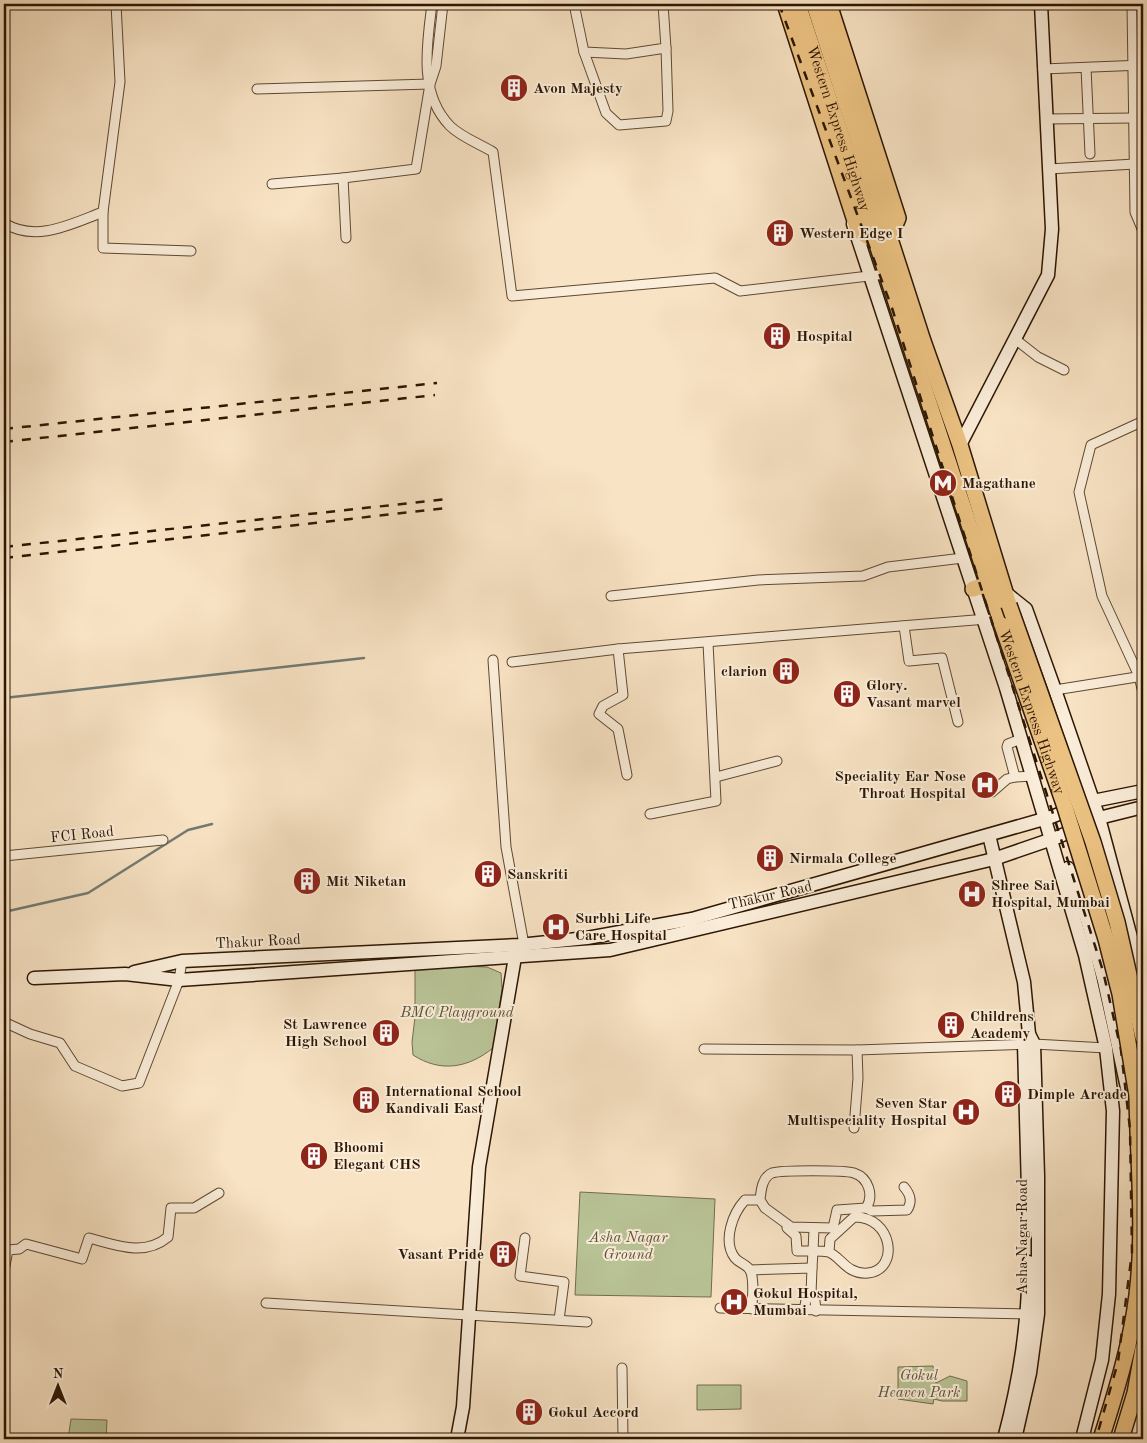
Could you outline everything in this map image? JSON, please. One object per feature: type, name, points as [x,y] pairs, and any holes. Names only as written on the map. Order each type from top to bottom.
[{"type":"highway","points":[[786,4],[858,230],[876,242]]},
{"type":"highway","name":"Western Express Highway","points":[[798,4],[852,145],[890,237],[923,341],[960,445],[999,594],[992,621],[1067,813],[1106,939],[1120,994],[1136,1096],[1140,1227],[1137,1294],[1116,1392],[1100,1439]]},
{"type":"highway","name":"Western Express Highway","points":[[814,4],[876,242],[878,275],[999,594],[1048,710],[1093,842],[1117,922],[1143,1037]]},
{"type":"highway","points":[[829,4],[898,218],[890,237]]},
{"type":"highway","points":[[973,589],[999,594]]},
{"type":"highway","points":[[1123,1437],[1135,1393],[1143,1348]]},
{"type":"street","points":[[116,4],[120,82],[103,212],[103,248],[191,251]]},
{"type":"street","points":[[432,4],[426,56],[430,84],[435,100],[451,126],[494,152],[512,296],[715,278],[740,291],[878,275]]},
{"type":"street","points":[[272,184],[416,169],[430,84],[437,56],[443,4]]},
{"type":"street","points":[[574,4],[584,52],[606,113],[619,125],[666,121],[668,111],[663,4]]},
{"type":"street","points":[[780,4],[834,174],[878,275],[922,440],[973,589],[992,621],[1048,818]]},
{"type":"street","points":[[960,445],[1048,276],[1052,229],[1041,4]]},
{"type":"street","points":[[1132,4],[1138,65],[1134,118],[1135,212],[1143,231]]},
{"type":"street","points":[[584,52],[626,54],[666,48]]},
{"type":"street","points":[[426,56],[437,56]]},
{"type":"street","points":[[1043,70],[1138,65]]},
{"type":"street","points":[[1086,68],[1090,154]]},
{"type":"street","points":[[257,89],[430,84]]},
{"type":"street","points":[[118,96],[129,96]]},
{"type":"street","points":[[1046,118],[1134,118]]},
{"type":"street","points":[[1049,168],[1135,164]]},
{"type":"street","points":[[343,178],[346,238]]},
{"type":"street","points":[[4,223],[32,234],[64,226],[103,212]]},
{"type":"street","points":[[1014,339],[1038,357],[1064,370]]},
{"type":"street","points":[[1139,423],[1092,445],[1079,492],[1102,596],[1141,676],[1143,693]]},
{"type":"street","points":[[611,596],[758,580],[863,576],[888,567],[963,558]]},
{"type":"street","points":[[999,594],[1026,609],[1099,818],[1143,982]]},
{"type":"street","points":[[512,662],[618,650],[904,626],[992,621]]},
{"type":"street","points":[[992,621],[1032,776],[1087,920],[1104,981],[1127,1088],[1136,1096]]},
{"type":"street","points":[[904,626],[909,661],[942,658],[958,722]]},
{"type":"street","points":[[650,814],[716,801],[708,643]]},
{"type":"street","points":[[618,650],[624,694],[603,706],[599,714],[618,729],[627,775]]},
{"type":"street","points":[[457,1439],[462,1408],[480,1167],[520,951],[506,847],[493,660]]},
{"type":"street","points":[[1055,690],[1141,676]]},
{"type":"street","points":[[1015,777],[1007,747],[1008,744],[1021,739]]},
{"type":"street","points":[[716,777],[777,762]]},
{"type":"street","points":[[992,792],[1007,779],[1032,776]]},
{"type":"street","points":[[1048,818],[1093,802],[1143,791]]},
{"type":"street","name":"Thakur Road","points":[[725,916],[923,876],[994,859],[1055,838],[1099,818],[1143,807]]},
{"type":"street","name":"Thakur Road","points":[[125,974],[182,961],[394,951],[610,950],[725,916],[916,855],[1048,818]]},
{"type":"street","name":"Asha Nagar Road","points":[[988,835],[1024,982],[1029,1041],[1028,1179],[1033,1314],[1030,1373],[1014,1439]]},
{"type":"street","points":[[1055,838],[1085,955],[1106,1048],[1113,1111],[1109,1294],[1102,1360],[1082,1439]]},
{"type":"street","name":"FCI Road","points":[[4,856],[163,840]]},
{"type":"street","points":[[916,855],[923,876]]},
{"type":"street","points":[[394,951],[394,965]]},
{"type":"street","name":"Thakur Road","points":[[34,978],[125,974],[179,980],[394,965],[520,951]]},
{"type":"street","points":[[4,1022],[30,1034],[60,1042],[75,1066],[122,1086],[139,1083],[179,980],[182,961]]},
{"type":"street","points":[[704,1049],[857,1050],[1029,1041],[1106,1048]]},
{"type":"street","points":[[854,1128],[858,1078],[857,1050]]},
{"type":"street","points":[[830,1252],[830,1239],[854,1217],[864,1217],[876,1223],[882,1228],[887,1243],[887,1260],[884,1265],[876,1271],[868,1273],[853,1270],[830,1252],[797,1251],[794,1233],[767,1213],[763,1204],[763,1184],[766,1177],[772,1173],[854,1173],[867,1183],[870,1202],[866,1208]]},
{"type":"street","points":[[812,1268],[750,1270],[736,1259],[730,1250],[729,1238],[739,1206],[745,1200],[763,1204],[791,1227],[814,1229],[835,1227],[837,1210],[866,1208],[872,1211],[907,1210],[911,1200],[910,1194],[904,1187]]},
{"type":"street","points":[[4,1271],[8,1250],[19,1249],[26,1244],[82,1259],[89,1238],[135,1249],[161,1243],[168,1237],[171,1208],[194,1208],[218,1194]]},
{"type":"street","points":[[814,1229],[811,1294],[815,1301],[816,1311]]},
{"type":"street","points":[[525,1238],[520,1276],[564,1282],[559,1320]]},
{"type":"street","points":[[750,1270],[752,1309]]},
{"type":"street","points":[[804,1310],[806,1300],[811,1294]]},
{"type":"street","points":[[266,1303],[587,1322]]},
{"type":"street","points":[[720,1308],[1033,1314]]},
{"type":"street","name":"Asha Nagar Road","points":[[1004,1439],[1033,1314]]},
{"type":"street","points":[[622,1368],[623,1439]]},
{"type":"green space","name":"BMC Playground","points":[[458,966],[487,967],[501,973],[502,989],[493,1048],[474,1060],[454,1066],[444,1066],[423,1061],[413,1055],[415,969]]},
{"type":"green space","name":"Asha Nagar Ground","points":[[580,1192],[715,1199],[711,1297],[575,1295]]},
{"type":"green space","name":"Gokul Heaven Park","points":[[933,1366],[936,1383],[950,1376],[967,1381],[967,1401],[942,1401],[934,1399],[933,1404],[898,1399],[898,1367]]},
{"type":"green space","points":[[697,1385],[741,1385],[741,1409],[697,1410]]},
{"type":"green space","points":[[71,1419],[107,1420],[106,1439],[68,1439]]},
{"type":"waterway","points":[[4,698],[364,658]]},
{"type":"waterway","points":[[4,912],[88,893],[188,830],[212,824]]},
{"type":"railway","points":[[779,4],[892,308],[1103,971],[1121,1050],[1130,1129],[1132,1252],[1118,1362],[1096,1439]]},
{"type":"railway","points":[[4,429],[437,383]]},
{"type":"railway","points":[[4,442],[435,395]]},
{"type":"railway","points":[[4,547],[448,499]]},
{"type":"railway","points":[[4,558],[447,508]]},
{"type":"place","name":"Avon Majesty","points":[[514,88]]},
{"type":"place","name":"Western Edge I","points":[[780,233]]},
{"type":"place","name":"Hospital","points":[[777,336]]},
{"type":"place","name":"Magathane","points":[[943,483]]},
{"type":"place","name":"clarion","points":[[786,671]]},
{"type":"place","name":"Glory. Vasant marvel","points":[[847,694]]},
{"type":"place","name":"Speciality Ear Nose Throat Hospital","points":[[985,785]]},
{"type":"place","name":"Nirmala College","points":[[770,858]]},
{"type":"place","name":"Sanskriti","points":[[488,874]]},
{"type":"place","name":"Mit Niketan","points":[[307,881]]},
{"type":"place","name":"Shree Sai Hospital, Mumbai","points":[[972,894]]},
{"type":"place","name":"Surbhi Life Care Hospital","points":[[556,927]]},
{"type":"place","name":"Childrens Academy","points":[[951,1025]]},
{"type":"place","name":"St Lawrence High School","points":[[386,1033]]},
{"type":"place","name":"Dimple Arcade","points":[[1008,1094]]},
{"type":"place","name":"International School Kandivali East","points":[[366,1100]]},
{"type":"place","name":"Seven Star Multispeciality Hospital","points":[[966,1112]]},
{"type":"place","name":"Bhoomi Elegant CHS","points":[[314,1156]]},
{"type":"place","name":"Vasant Pride","points":[[503,1254]]},
{"type":"place","name":"Gokul Hospital, Mumbai","points":[[734,1302]]},
{"type":"place","name":"Gokul Accord","points":[[529,1412]]}]
